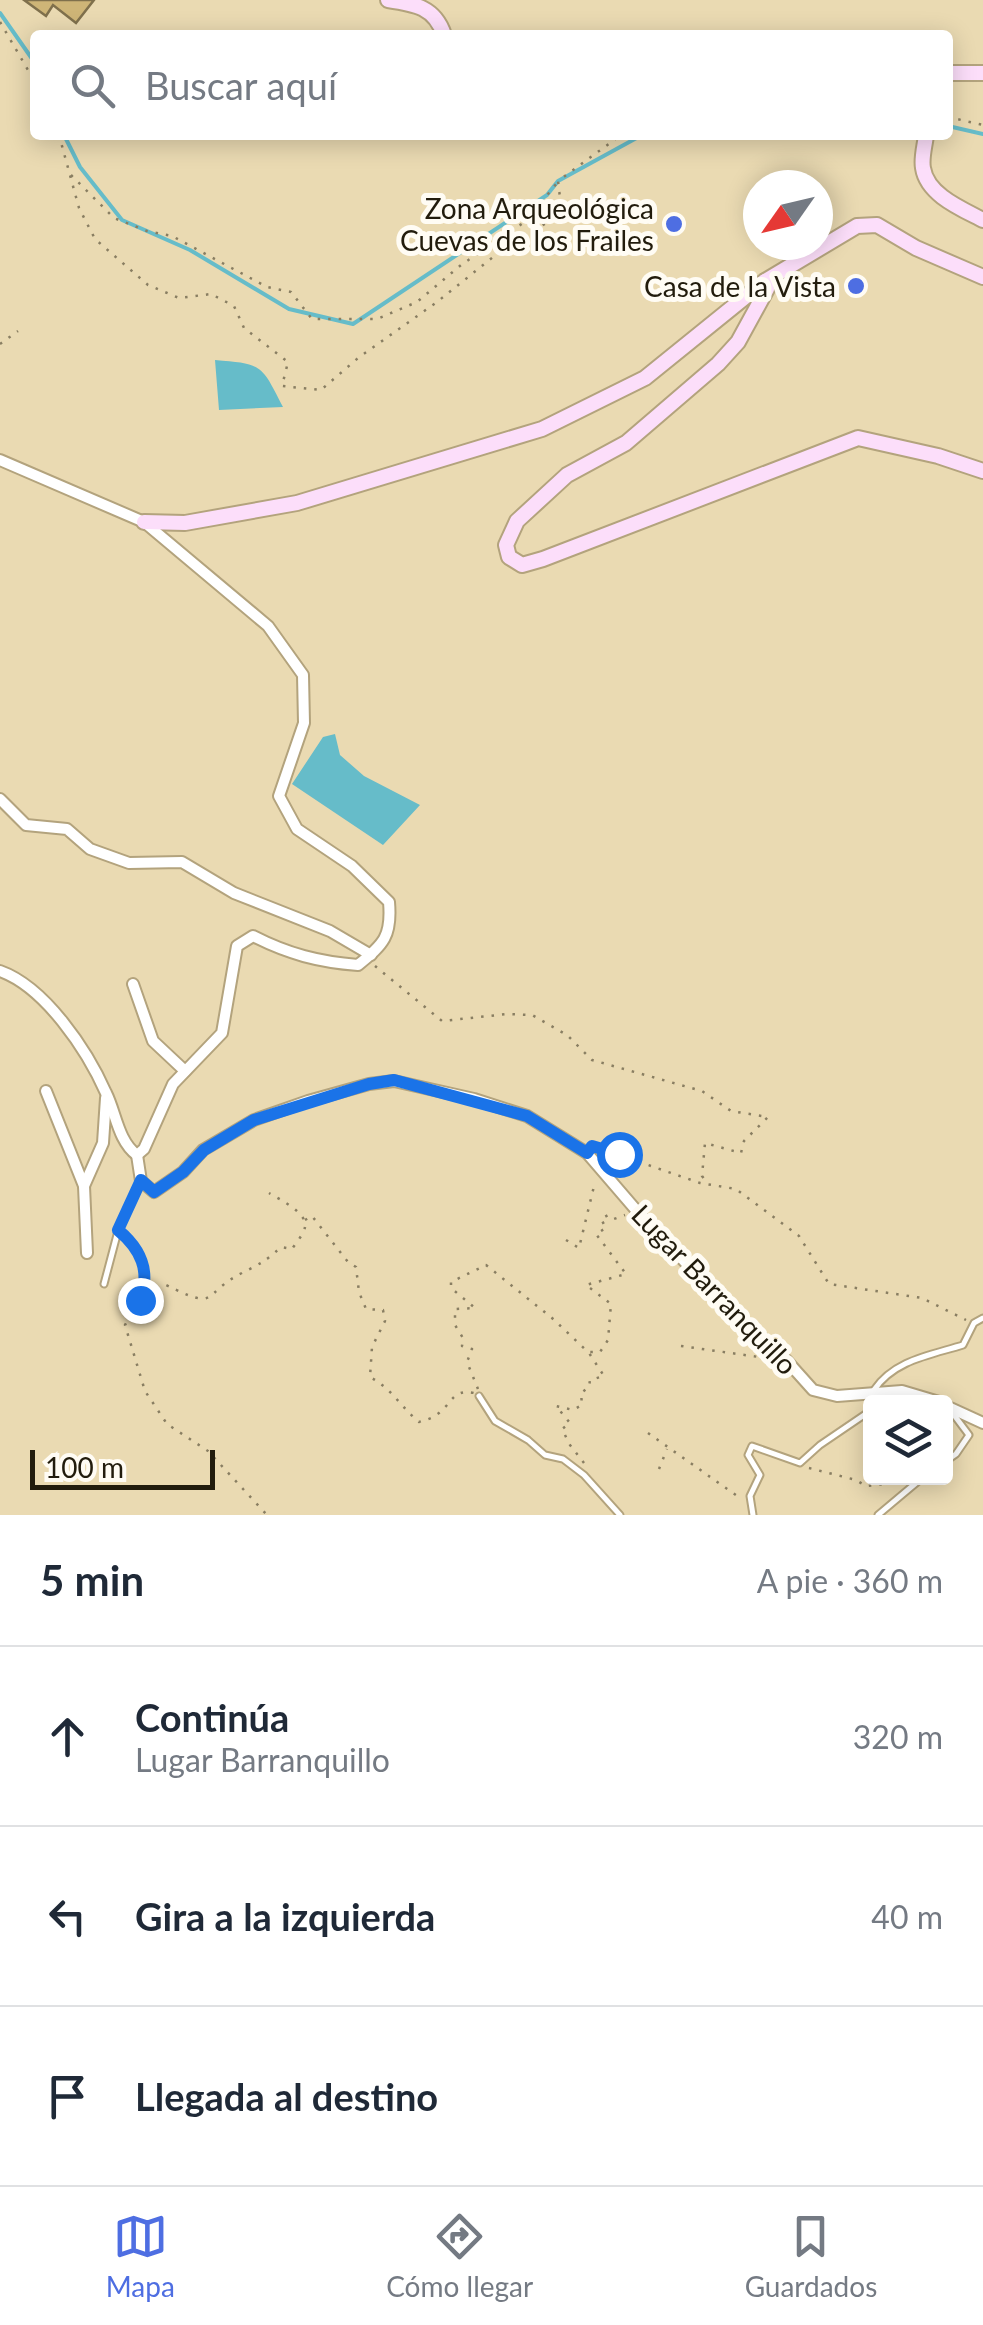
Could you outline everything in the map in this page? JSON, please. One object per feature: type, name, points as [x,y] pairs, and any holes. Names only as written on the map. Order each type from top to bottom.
[{"type":"street","points":[[388,0],[424,7],[442,30]]},
{"type":"street","points":[[953,73],[983,73]]},
{"type":"street","points":[[925,140],[922,168],[931,187],[983,220]]},
{"type":"street","points":[[144,522],[185,523],[296,503],[542,428],[646,378],[764,281],[857,226],[877,225],[916,248],[983,277]]},
{"type":"street","points":[[764,281],[767,289],[738,342],[718,364],[626,443],[567,475],[517,521],[506,545],[509,557],[522,564],[543,559],[858,438],[938,456],[983,471]]},
{"type":"street","points":[[0,460],[144,522],[268,626],[303,675],[304,724],[280,796],[297,829],[352,866],[389,902],[391,926],[380,948],[358,965],[318,962],[281,951],[253,936],[237,946],[222,1033],[173,1084],[144,1149],[137,1155]]},
{"type":"street","points":[[0,799],[26,825],[67,828],[90,849],[129,863],[182,862],[234,893],[330,931],[368,957]]},
{"type":"street","points":[[0,970],[60,1016],[106,1092],[127,1148],[137,1155],[141,1180]]},
{"type":"street","points":[[132,984],[154,1041],[186,1071]]},
{"type":"street","name":"Lugar Barranquillo","points":[[141,1180],[154,1192],[183,1172],[204,1150],[254,1120],[369,1084],[394,1080],[527,1116],[587,1153],[720,1299],[787,1360],[813,1390],[837,1396],[902,1390]]},
{"type":"street","points":[[46,1091],[84,1186],[88,1253]]},
{"type":"street","points":[[84,1186],[104,1143],[106,1092]]},
{"type":"street","points":[[902,1390],[916,1395]]},
{"type":"street","points":[[953,1409],[983,1423]]},
{"type":"lane","points":[[104,1284],[118,1230],[141,1180]]},
{"type":"lane","points":[[874,1392],[881,1380],[906,1362],[962,1344],[974,1322],[983,1318]]},
{"type":"lane","points":[[894,1395],[902,1390]]},
{"type":"lane","points":[[480,1396],[495,1421],[545,1455],[563,1459],[584,1475],[620,1515]]},
{"type":"lane","points":[[953,1415],[968,1435],[953,1456]]},
{"type":"lane","points":[[752,1515],[750,1496],[760,1474],[748,1456],[752,1446],[800,1462],[863,1416]]},
{"type":"lane","points":[[878,1515],[914,1485]]},
{"type":"path","points":[[0,22],[30,73]]},
{"type":"path","points":[[953,118],[983,125]]},
{"type":"path","points":[[60,140],[78,208],[95,239],[148,285],[179,298],[211,294],[234,306],[244,328],[288,362],[282,386],[320,390],[508,245],[562,214],[558,181]]},
{"type":"path","points":[[70,174],[114,218],[172,236],[267,287],[291,292],[312,319],[377,319],[417,302],[461,265],[526,221],[558,181],[614,140]]},
{"type":"path","points":[[0,344],[18,331]]},
{"type":"path","points":[[368,957],[442,1022],[532,1015],[567,1034],[592,1060],[702,1091],[730,1111],[768,1117],[744,1141],[740,1153],[704,1143],[702,1176],[708,1184]]},
{"type":"path","points":[[587,1153],[592,1146],[708,1184],[736,1188],[798,1236],[829,1284],[922,1298],[974,1322]]},
{"type":"path","points":[[566,1240],[579,1248],[595,1179],[605,1171]]},
{"type":"path","points":[[145,1286],[154,1290],[166,1285],[194,1299],[211,1298],[241,1273],[260,1267],[281,1246],[292,1249],[306,1226],[305,1220],[269,1193]]},
{"type":"path","points":[[588,1352],[600,1352],[608,1340],[610,1304],[586,1285],[626,1274],[596,1234],[606,1228],[601,1219],[608,1215],[614,1219],[636,1210]]},
{"type":"path","points":[[305,1220],[312,1216],[356,1267],[366,1310],[383,1310],[386,1320],[372,1348],[370,1377],[388,1387],[399,1406],[419,1422],[438,1415],[456,1393],[468,1390],[480,1396]]},
{"type":"path","points":[[118,1230],[143,1258],[145,1286],[125,1326],[145,1392],[167,1424],[208,1451],[267,1515]]},
{"type":"path","points":[[480,1396],[467,1362],[472,1348],[462,1346],[464,1338],[456,1325],[455,1309],[474,1308],[451,1288],[452,1282],[469,1271],[486,1266],[552,1318],[588,1352],[604,1376],[590,1380],[589,1388],[582,1393],[582,1405],[572,1410],[556,1406],[570,1423],[562,1429],[586,1465],[584,1475]]},
{"type":"path","points":[[681,1346],[787,1360]]},
{"type":"path","points":[[648,1433],[743,1500],[750,1496]]},
{"type":"path","points":[[659,1469],[667,1448]]},
{"type":"path","points":[[800,1462],[808,1468],[863,1484]]},
{"type":"water","points":[[215,360],[259,369],[283,407],[219,410]]},
{"type":"water","points":[[335,734],[340,755],[364,776],[420,805],[383,845],[292,784],[323,737]]},
{"type":"building","points":[[24,0],[94,0],[76,23],[53,5],[46,16]]},
{"type":"waterway","points":[[0,13],[30,56]]},
{"type":"waterway","points":[[953,127],[983,134]]},
{"type":"waterway","points":[[66,140],[80,167],[122,220],[190,250],[289,309],[353,324],[547,195],[558,181],[633,140]]},
{"type":"place","name":"Zona Arqueológica Cuevas de los Frailes","points":[[674,224]]},
{"type":"place","name":"Casa de la Vista","points":[[856,286]]},
{"type":"route","points":[[140,1300],[145,1286],[143,1258],[118,1230],[141,1180],[154,1192],[183,1172],[204,1150],[254,1120],[308,1101],[394,1080],[527,1116],[587,1153],[592,1146],[619,1154]]}]
